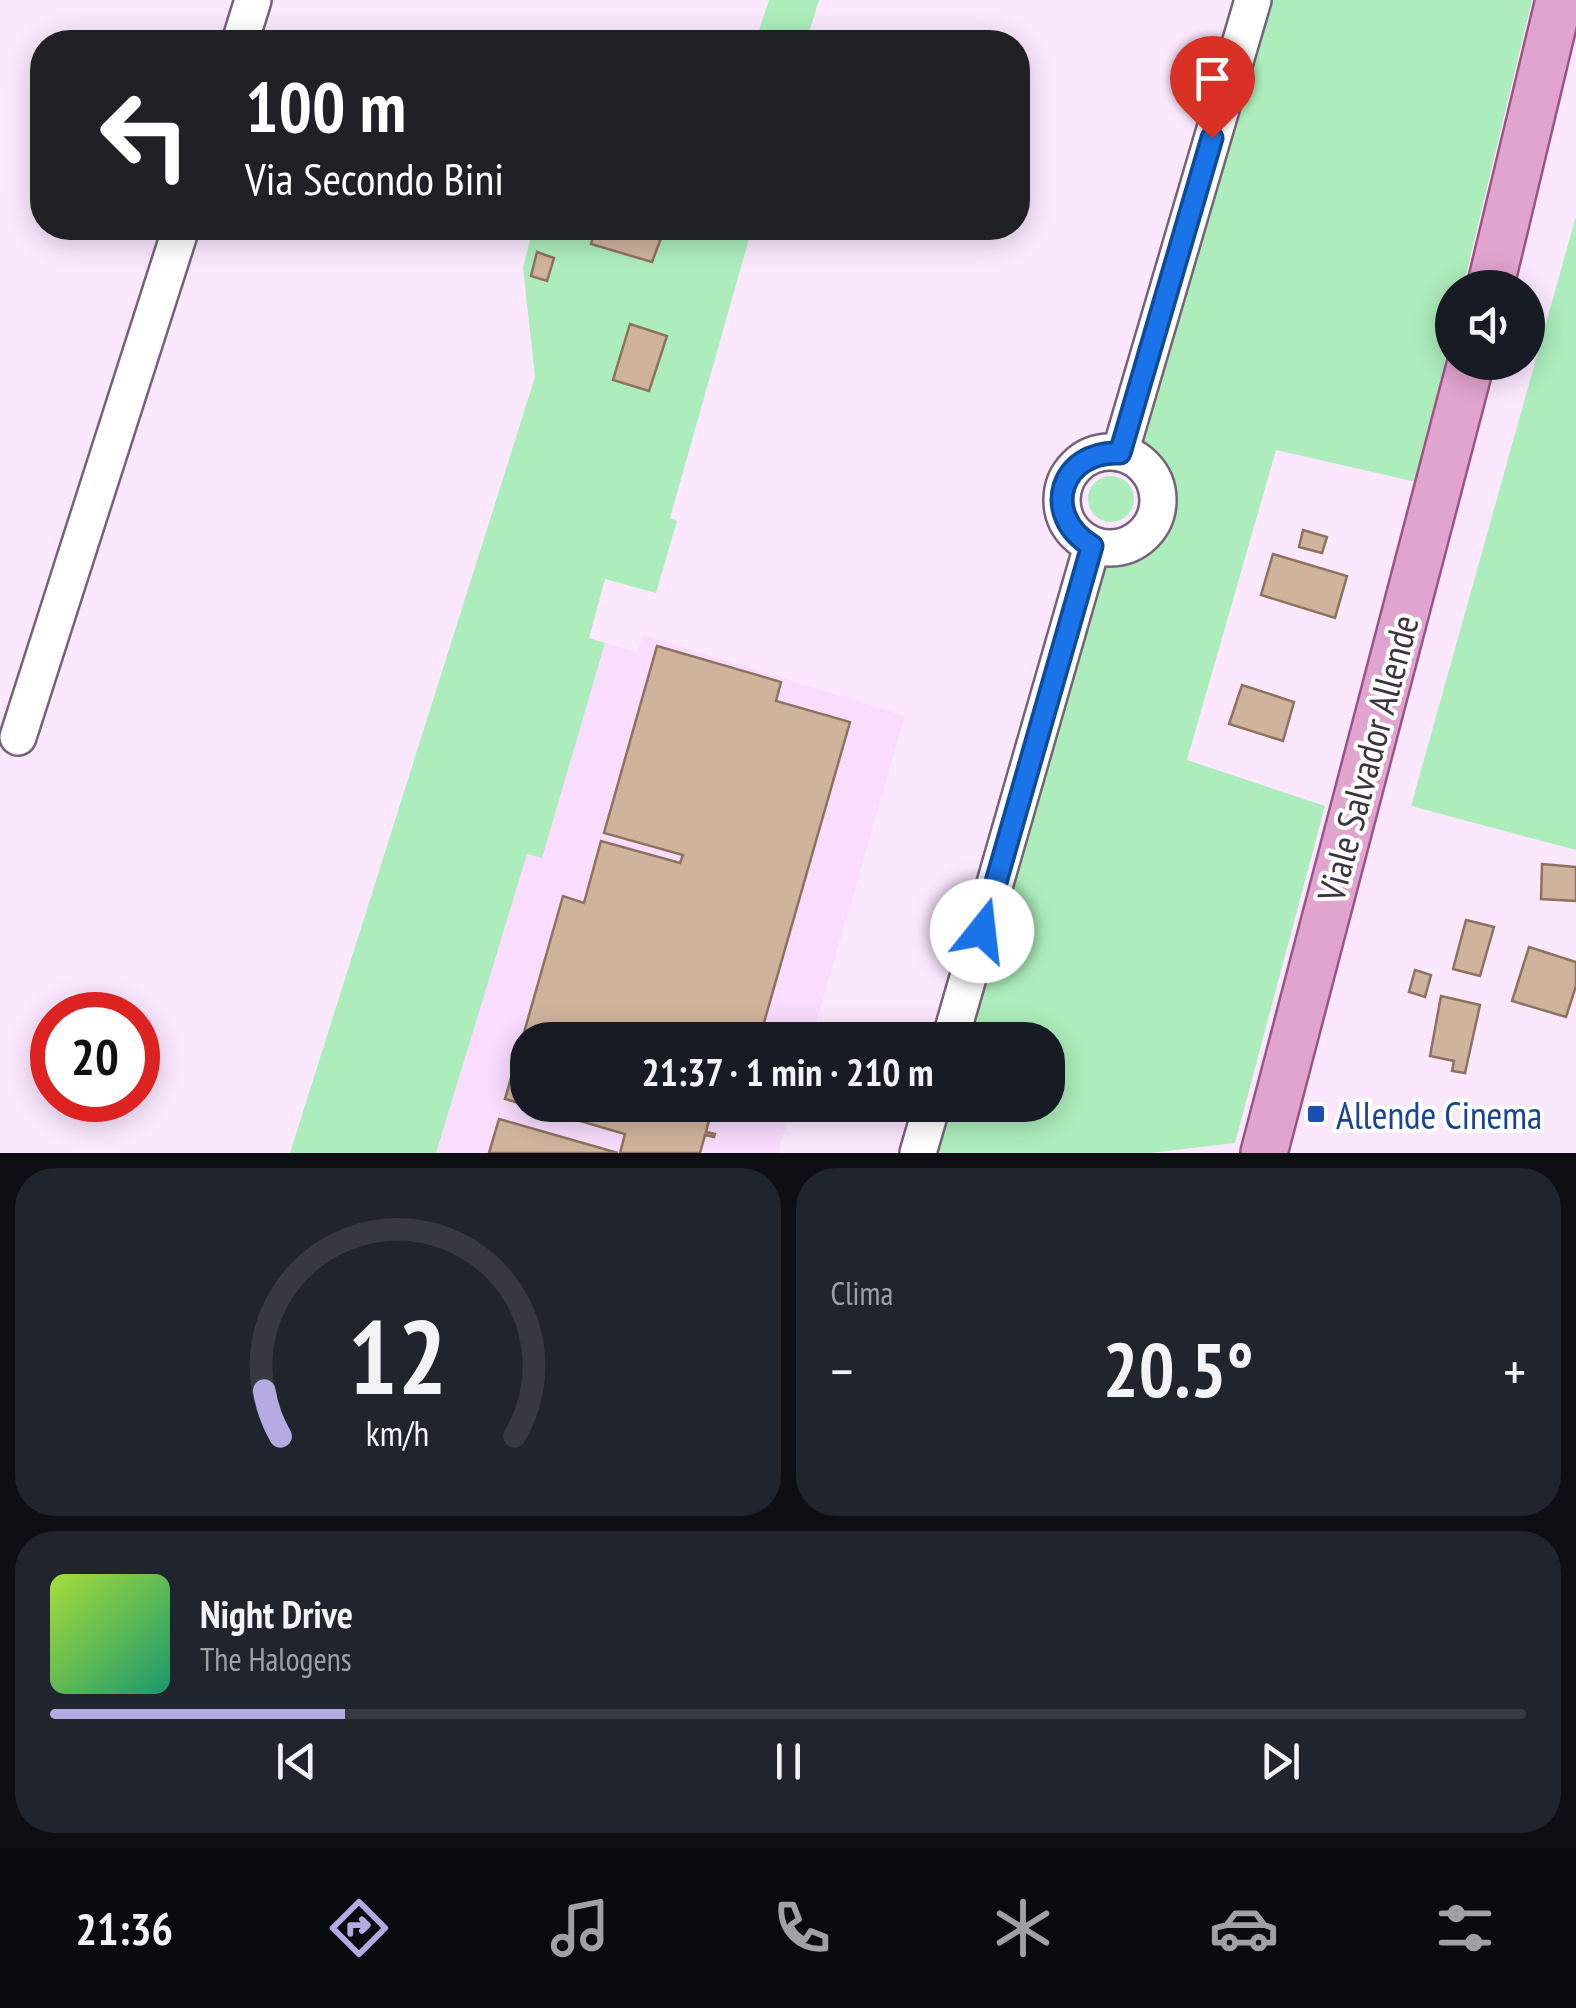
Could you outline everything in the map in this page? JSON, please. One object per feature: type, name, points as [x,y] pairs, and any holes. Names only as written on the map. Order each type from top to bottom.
[{"type":"main road","points":[[1494,270],[1560,0]]},
{"type":"main road","name":"Viale Salvador Allende","points":[[1264,1153],[1466,380]]},
{"type":"lane","points":[[244,30],[253,0]]},
{"type":"lane","points":[[1120,453],[1253,0]]},
{"type":"lane","points":[[18,736],[176,240]]},
{"type":"lane","points":[[1120,453],[1135,459],[1156,483],[1156,514],[1138,540],[1108,549],[1092,546],[1070,528],[1062,501],[1064,487],[1070,474],[1092,456],[1120,453]]},
{"type":"lane","points":[[955,1022],[1092,546]]},
{"type":"lane","points":[[918,1153],[927,1122]]},
{"type":"shaded area","points":[[643,635],[905,716],[816,1022],[510,1022],[510,1122],[787,1122],[778,1153],[436,1153],[589,638],[637,652]]},
{"type":"green space","points":[[769,0],[819,0],[810,30],[759,30]]},
{"type":"green space","points":[[1270,0],[1532,0],[1467,270],[1435,270],[1435,380],[1440,380],[1416,482],[1276,450],[1187,760],[1325,806],[1235,1143],[1150,1153],[932,1153],[941,1122],[1065,1122],[1065,1022],[970,1022],[1104,565],[1142,557],[1172,518],[1162,464],[1142,441]]},
{"type":"green space","points":[[1576,216],[1576,850],[1411,806],[1530,380],[1545,380],[1545,327]]},
{"type":"green space","points":[[530,240],[749,240],[670,518],[677,521],[656,593],[605,579],[589,638],[605,643],[542,858],[527,854],[436,1153],[290,1153],[535,377],[523,268]]},
{"type":"green space","points":[[1111,476],[1128,482],[1134,499],[1128,516],[1111,522],[1094,516],[1088,499],[1094,482]]},
{"type":"building","points":[[592,240],[660,240],[652,262],[591,244]]},
{"type":"building","points":[[537,252],[554,258],[547,281],[531,276]]},
{"type":"building","points":[[630,324],[667,336],[649,391],[613,380]]},
{"type":"building","points":[[1303,530],[1327,537],[1322,553],[1299,547]]},
{"type":"building","points":[[1273,554],[1347,576],[1335,618],[1261,595]]},
{"type":"building","points":[[657,646],[781,682],[776,701],[850,722],[764,1022],[527,1022],[563,896],[584,903],[601,841],[680,863],[683,855],[604,833]]},
{"type":"building","points":[[1242,685],[1294,702],[1283,741],[1229,724]]},
{"type":"building","points":[[1542,864],[1576,867],[1576,901],[1541,899]]},
{"type":"building","points":[[1466,920],[1494,927],[1480,976],[1453,969]]},
{"type":"building","points":[[1529,947],[1576,962],[1576,986],[1566,1017],[1512,1001]]},
{"type":"building","points":[[1415,970],[1431,975],[1425,997],[1409,992]]},
{"type":"building","points":[[1441,996],[1480,1005],[1465,1073],[1452,1071],[1454,1061],[1430,1056]]},
{"type":"building","points":[[499,1119],[618,1153],[489,1153]]},
{"type":"building","points":[[584,1122],[709,1122],[706,1132],[715,1134],[705,1135],[700,1153],[620,1153],[625,1134]]},
{"type":"place","name":"Allende Cinema","points":[[1316,1114]]},
{"type":"route","points":[[982,931],[1092,546],[1070,528],[1064,515],[1064,487],[1079,463],[1106,452],[1120,453],[1212,138]]}]
